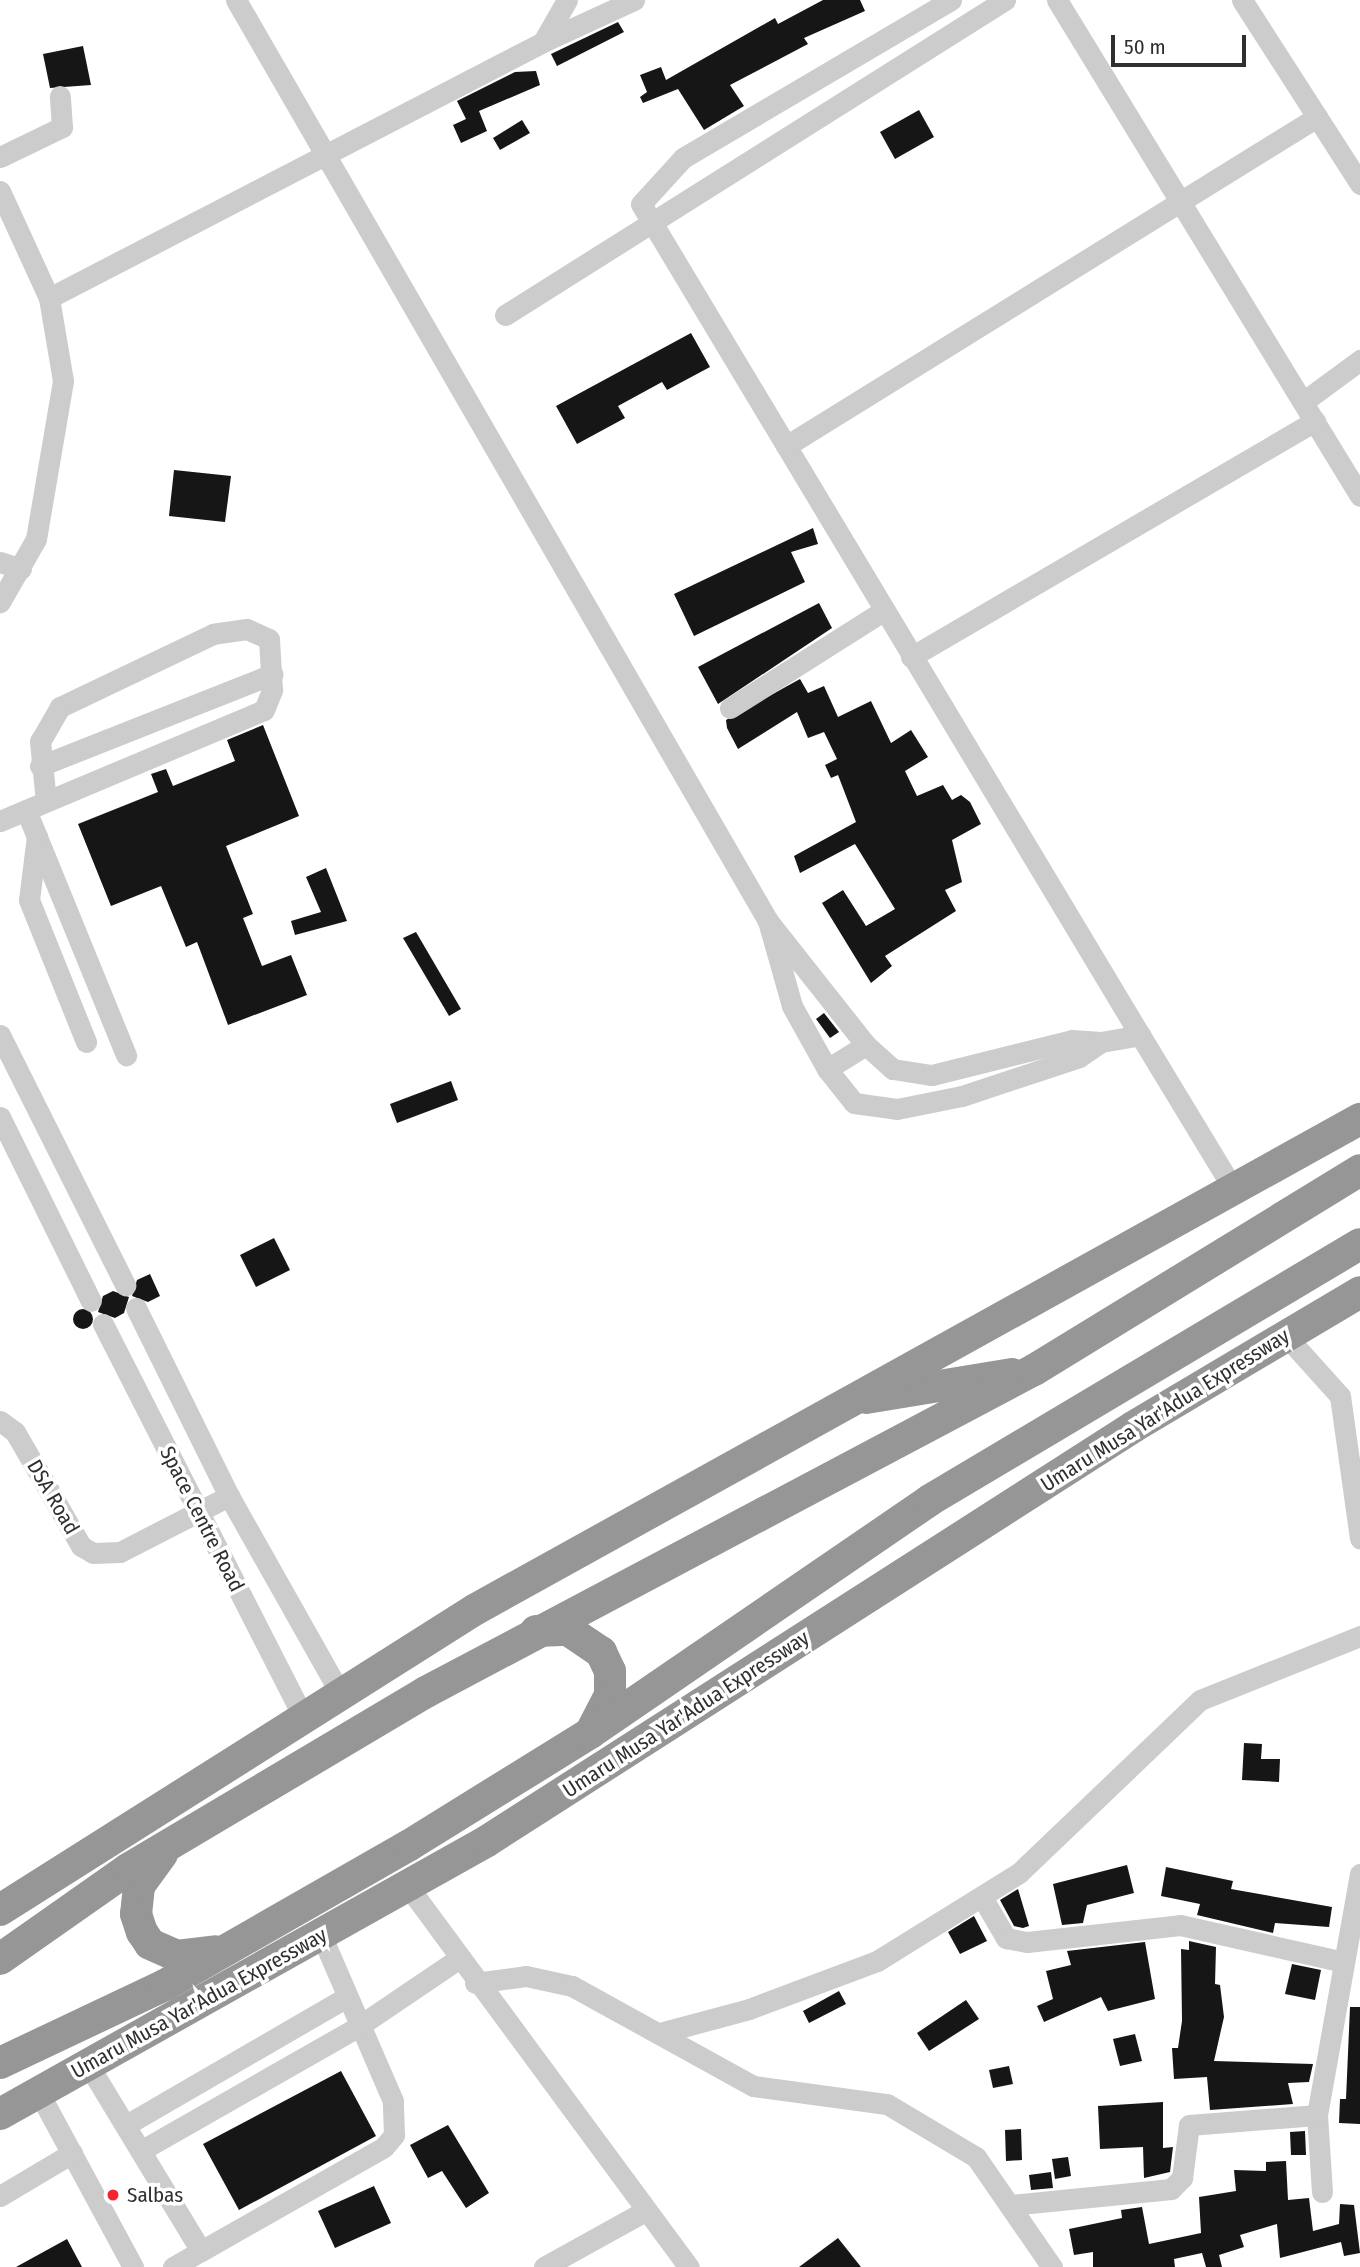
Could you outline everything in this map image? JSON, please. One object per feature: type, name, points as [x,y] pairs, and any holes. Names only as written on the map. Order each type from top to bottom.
[{"type":"highway","points":[[0,1910],[339,1691],[838,1403],[1235,1192],[1360,1119]]},
{"type":"highway","points":[[1331,1187],[1360,1160]]},
{"type":"highway","points":[[0,1959],[169,1844],[536,1631],[1034,1370],[1360,1170]]},
{"type":"highway","name":"Umaru Musa Yar'Adua Expressway","points":[[0,2063],[233,1947],[590,1733],[930,1500],[1065,1423],[1358,1245]]},
{"type":"highway","name":"Umaru Musa Yar'Adua Expressway","points":[[0,2114],[407,1885],[1286,1336],[1357,1297]]},
{"type":"highway","points":[[838,1403],[1034,1370]]},
{"type":"highway","points":[[943,1549],[1065,1423]]},
{"type":"highway","points":[[536,1631],[568,1630],[601,1651],[610,1671],[610,1695],[590,1733]]},
{"type":"highway","points":[[169,1844],[139,1886],[136,1914],[142,1932],[150,1944],[177,1956],[233,1947]]},
{"type":"street","points":[[236,0],[768,921],[866,1045],[893,1069],[932,1075],[1072,1040],[1101,1042]]},
{"type":"street","points":[[543,42],[567,0]]},
{"type":"street","points":[[49,298],[543,42],[634,0]]},
{"type":"street","points":[[951,0],[683,158],[641,204],[883,611],[1235,1192]]},
{"type":"street","points":[[505,315],[1005,0]]},
{"type":"street","points":[[1057,0],[1360,496]]},
{"type":"street","points":[[1242,0],[1360,184]]},
{"type":"street","points":[[0,157],[62,127],[60,96]]},
{"type":"street","points":[[786,446],[1317,117]]},
{"type":"street","points":[[0,191],[49,298],[63,381],[48,486],[36,539],[0,602]]},
{"type":"street","points":[[1303,402],[1360,360]]},
{"type":"street","points":[[911,657],[1315,421]]},
{"type":"street","points":[[0,562],[21,569]]},
{"type":"street","points":[[730,708],[883,611]]},
{"type":"street","points":[[0,821],[36,806],[154,754],[264,710],[272,674],[272,647],[262,633],[214,634],[60,707],[45,724],[36,806],[37,836],[29,900],[86,1042]]},
{"type":"street","points":[[40,766],[272,674]]},
{"type":"street","points":[[142,725],[154,754]]},
{"type":"street","points":[[37,836],[126,1055]]},
{"type":"street","points":[[768,921],[792,1006],[827,1069],[854,1102],[897,1109],[1022,1077],[1101,1042],[1140,1035]]},
{"type":"street","points":[[792,1006],[822,987]]},
{"type":"street","points":[[0,1035],[125,1285]]},
{"type":"street","points":[[827,1069],[866,1045]]},
{"type":"street","points":[[0,1117],[92,1301]]},
{"type":"street","name":"Space Centre Road","points":[[136,1308],[229,1496],[339,1691]]},
{"type":"street","name":"Space Centre Road","points":[[103,1324],[302,1714]]},
{"type":"street","points":[[1286,1336],[1340,1396],[1360,1539]]},
{"type":"street","name":"DSA Road","points":[[5,1431],[81,1546],[93,1553],[120,1552],[229,1496]]},
{"type":"street","points":[[660,2033],[850,1974],[982,1897],[1060,1839],[1200,1700],[1360,1636]]},
{"type":"street","points":[[1322,2192],[1317,2115],[1360,1874]]},
{"type":"street","points":[[407,1885],[475,1983],[690,2267]]},
{"type":"street","points":[[982,1897],[1006,1938],[1027,1942],[1180,1925],[1344,1962]]},
{"type":"street","points":[[173,2267],[384,2147],[394,2135],[393,2101],[321,1935]]},
{"type":"street","points":[[142,2150],[359,2026],[458,1959]]},
{"type":"street","points":[[475,1983],[545,1978],[660,2033],[753,2086],[887,2104],[976,2157],[1052,2267]]},
{"type":"street","points":[[126,2125],[347,1997]]},
{"type":"street","points":[[89,2066],[201,2251]]},
{"type":"street","points":[[39,2093],[133,2267]]},
{"type":"street","points":[[1011,2205],[1171,2189],[1182,2178],[1189,2125],[1317,2115]]},
{"type":"street","points":[[0,2196],[72,2153]]},
{"type":"street","points":[[544,2267],[645,2211]]},
{"type":"building","points":[[823,0],[860,0],[865,11],[804,38],[808,44],[730,85],[744,106],[704,130],[678,89],[643,103],[640,97],[647,92],[640,75],[661,67],[666,80],[775,18],[778,24]]},
{"type":"building","points":[[618,22],[624,32],[557,66],[551,54]]},
{"type":"building","points":[[83,46],[91,85],[50,88],[43,54]]},
{"type":"building","points":[[536,71],[540,85],[479,111],[487,131],[461,143],[453,125],[466,119],[457,101],[515,72]]},
{"type":"building","points":[[919,110],[934,137],[895,159],[880,132]]},
{"type":"building","points":[[522,120],[530,133],[500,150],[493,138]]},
{"type":"building","points":[[691,333],[710,367],[667,390],[662,382],[618,406],[625,418],[577,444],[556,406]]},
{"type":"building","points":[[174,470],[231,476],[225,522],[169,516]]},
{"type":"building","points":[[813,528],[818,544],[791,552],[805,582],[694,636],[674,594]]},
{"type":"building","points":[[819,603],[832,628],[718,704],[698,667]]},
{"type":"building","points":[[800,679],[808,693],[824,686],[838,717],[871,701],[891,743],[911,730],[928,757],[905,771],[917,796],[943,785],[952,800],[961,795],[970,802],[981,824],[952,840],[962,882],[945,890],[956,911],[885,956],[892,966],[871,983],[822,903],[843,890],[866,926],[895,909],[855,844],[800,873],[794,856],[856,822],[838,775],[831,778],[825,765],[837,759],[824,732],[808,738],[797,712],[738,749],[727,728],[726,720]]},
{"type":"building","points":[[263,725],[299,816],[226,846],[253,914],[243,918],[262,966],[291,955],[307,995],[228,1025],[197,942],[186,947],[161,886],[111,906],[78,824],[158,792],[151,774],[166,769],[173,786],[235,761],[227,740]]},
{"type":"building","points":[[326,868],[347,921],[295,935],[291,921],[321,912],[306,877]]},
{"type":"building","points":[[416,932],[461,1009],[449,1016],[403,938]]},
{"type":"building","points":[[824,1013],[839,1032],[830,1038],[816,1019]]},
{"type":"building","points":[[451,1081],[458,1100],[397,1123],[390,1104]]},
{"type":"building","points":[[274,1238],[290,1270],[256,1287],[240,1255]]},
{"type":"building","points":[[150,1274],[160,1296],[148,1302],[132,1296],[137,1280]]},
{"type":"building","points":[[113,1291],[129,1297],[124,1313],[115,1318],[98,1312],[103,1296]]},
{"type":"building","points":[[83,1309],[90,1312],[93,1319],[90,1326],[83,1329],[76,1326],[73,1319],[76,1312]]},
{"type":"building","points":[[1244,1743],[1262,1744],[1261,1759],[1280,1759],[1279,1782],[1242,1780]]},
{"type":"building","points":[[1127,1865],[1134,1893],[1087,1905],[1083,1923],[1062,1925],[1053,1884]]},
{"type":"building","points":[[1166,1867],[1233,1881],[1231,1889],[1332,1907],[1329,1927],[1275,1923],[1273,1933],[1197,1915],[1200,1904],[1161,1896]]},
{"type":"building","points":[[1018,1889],[1029,1926],[1023,1928],[1014,1926],[1000,1900]]},
{"type":"building","points":[[974,1916],[987,1941],[960,1954],[948,1932]]},
{"type":"building","points":[[1189,1941],[1216,1947],[1215,1984],[1220,1985],[1224,2017],[1214,2061],[1313,2064],[1309,2082],[1288,2083],[1293,2104],[1210,2110],[1207,2077],[1174,2079],[1172,2048],[1178,2048],[1182,2021],[1181,1949],[1189,1950]]},
{"type":"building","points":[[1145,1942],[1155,1999],[1108,2011],[1101,1997],[1044,2022],[1037,2006],[1053,1999],[1046,1971],[1071,1965],[1067,1951]]},
{"type":"building","points":[[1292,1964],[1321,1970],[1315,2000],[1285,1994]]},
{"type":"building","points":[[839,1991],[846,2004],[809,2023],[803,2011]]},
{"type":"building","points":[[966,2000],[979,2019],[929,2051],[917,2033]]},
{"type":"building","points":[[1350,2007],[1360,2007],[1360,2124],[1339,2123],[1340,2099],[1346,2099]]},
{"type":"building","points":[[1135,2034],[1142,2061],[1120,2066],[1113,2039]]},
{"type":"building","points":[[1009,2066],[1013,2084],[993,2088],[989,2070]]},
{"type":"building","points":[[341,2071],[376,2136],[239,2210],[203,2144]]},
{"type":"building","points":[[1163,2102],[1163,2148],[1173,2147],[1170,2172],[1144,2178],[1143,2147],[1100,2149],[1098,2106]]},
{"type":"building","points":[[448,2125],[489,2193],[466,2208],[442,2171],[428,2178],[410,2145]]},
{"type":"building","points":[[1021,2129],[1022,2160],[1006,2161],[1005,2130]]},
{"type":"building","points":[[1305,2131],[1306,2155],[1291,2155],[1290,2132]]},
{"type":"building","points":[[1068,2157],[1071,2176],[1055,2179],[1052,2159]]},
{"type":"building","points":[[1286,2161],[1288,2200],[1309,2198],[1313,2231],[1339,2224],[1340,2204],[1354,2205],[1360,2253],[1344,2256],[1341,2242],[1280,2258],[1277,2224],[1240,2235],[1244,2247],[1219,2255],[1222,2267],[1206,2267],[1202,2253],[1174,2259],[1175,2267],[1093,2267],[1093,2252],[1074,2255],[1069,2229],[1122,2218],[1121,2210],[1142,2207],[1149,2244],[1201,2233],[1199,2197],[1236,2191],[1234,2170],[1266,2171],[1266,2162]]},
{"type":"building","points":[[1051,2172],[1053,2188],[1031,2190],[1029,2175]]},
{"type":"building","points":[[374,2186],[391,2223],[335,2248],[318,2211]]},
{"type":"building","points":[[838,2238],[861,2267],[799,2267]]},
{"type":"building","points":[[67,2239],[82,2267],[16,2267]]},
{"type":"place","name":"Salbas","points":[[113,2195]]}]
